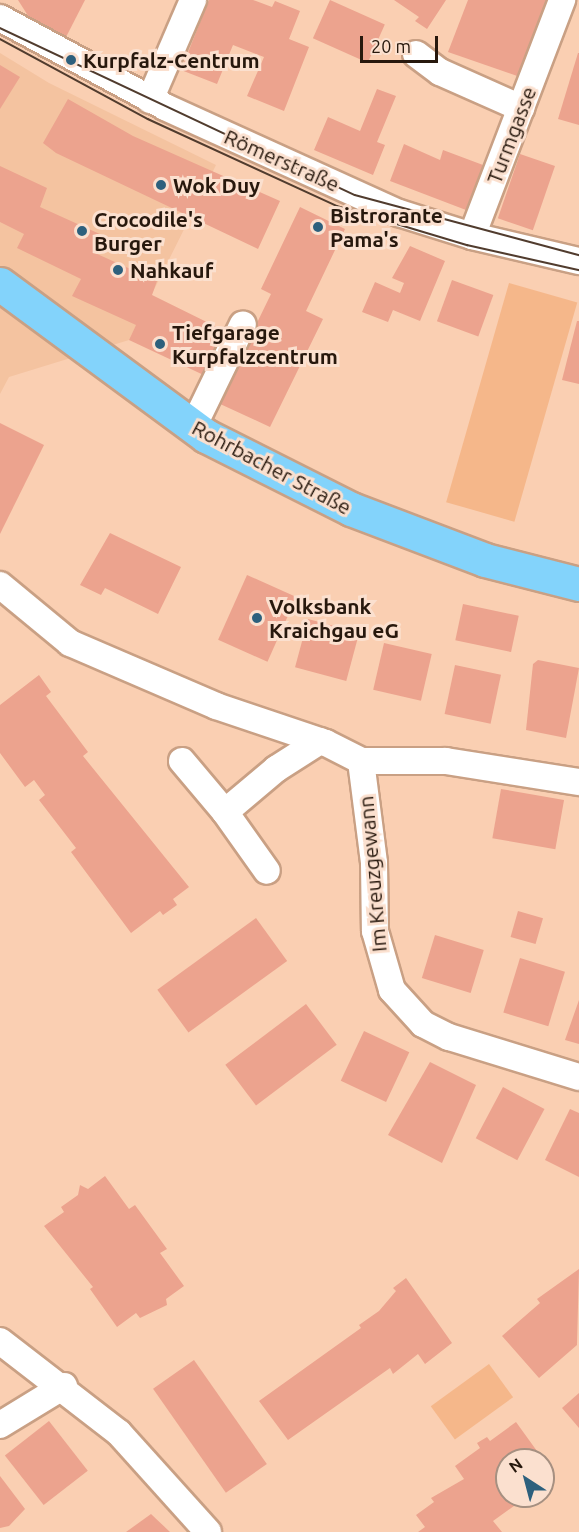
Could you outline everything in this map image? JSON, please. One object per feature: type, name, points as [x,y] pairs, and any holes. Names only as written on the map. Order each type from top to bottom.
[{"type":"main road","name":"Rohrbacher Straße","points":[[0,284],[193,427],[351,509],[485,560],[579,584]]},
{"type":"street","points":[[142,95],[193,0]]},
{"type":"street","name":"Turmgasse","points":[[472,236],[562,0]]},
{"type":"street","name":"Römerstraße","points":[[0,18],[142,95],[399,213],[472,236],[579,261]]},
{"type":"street","points":[[416,54],[440,72],[520,108]]},
{"type":"street","points":[[193,427],[243,324]]},
{"type":"street","points":[[0,585],[70,643],[216,706],[320,741],[361,761],[446,761],[579,782]]},
{"type":"street","points":[[225,812],[276,769],[320,741]]},
{"type":"street","points":[[182,760],[225,812],[267,871]]},
{"type":"street","name":"Im Kreuzgewann","points":[[361,761],[374,863],[375,931],[392,990],[423,1024],[449,1037],[579,1077]]},
{"type":"street","points":[[0,1341],[64,1386],[126,1440],[208,1532]]},
{"type":"street","points":[[0,1425],[64,1386]]},
{"type":"shaded area","points":[[0,53],[49,83],[216,165],[129,340],[9,377],[0,394]]},
{"type":"shaded area","points":[[509,283],[577,303],[514,522],[446,502]]},
{"type":"shaded area","points":[[489,1364],[513,1397],[455,1439],[431,1406]]},
{"type":"building","points":[[18,0],[85,0],[64,41],[32,22]]},
{"type":"building","points":[[209,0],[253,0],[272,7],[275,1],[300,11],[289,39],[309,47],[284,111],[247,96],[264,57],[233,45],[217,84],[181,70]]},
{"type":"building","points":[[330,0],[385,24],[368,63],[313,38]]},
{"type":"building","points":[[394,0],[446,0],[427,29],[415,21],[419,17]]},
{"type":"building","points":[[468,0],[547,0],[520,77],[448,52]]},
{"type":"building","points":[[579,53],[579,125],[558,119]]},
{"type":"building","points":[[0,65],[20,77],[0,109]]},
{"type":"building","points":[[377,89],[396,96],[377,142],[385,145],[373,175],[314,150],[328,117],[360,131]]},
{"type":"building","points":[[68,99],[133,136],[280,201],[258,249],[56,153],[43,143]]},
{"type":"building","points":[[404,144],[440,160],[443,150],[483,165],[466,210],[390,181]]},
{"type":"building","points":[[520,154],[555,166],[533,230],[498,218]]},
{"type":"building","points":[[0,166],[47,188],[40,207],[102,235],[95,253],[157,281],[152,295],[231,334],[210,378],[129,340],[136,325],[72,296],[81,279],[17,248],[24,234],[0,222]]},
{"type":"building","points":[[300,207],[345,229],[306,311],[323,319],[270,427],[218,403],[271,294],[261,289]]},
{"type":"building","points":[[410,246],[445,261],[420,321],[393,310],[388,322],[362,312],[375,282],[400,293],[404,283],[392,278]]},
{"type":"building","points":[[452,280],[493,295],[478,336],[437,321]]},
{"type":"building","points":[[577,321],[579,321],[579,384],[562,380]]},
{"type":"building","points":[[0,423],[44,445],[0,534]]},
{"type":"building","points":[[110,533],[181,567],[158,614],[105,588],[101,595],[80,585]]},
{"type":"building","name":"Volksbank Kraichgau eG","points":[[247,575],[296,597],[267,662],[218,640]]},
{"type":"building","points":[[463,604],[519,616],[511,652],[455,640]]},
{"type":"building","points":[[308,619],[359,633],[346,681],[295,667]]},
{"type":"building","points":[[384,643],[432,654],[421,701],[373,690]]},
{"type":"building","points":[[538,660],[579,668],[566,738],[526,730],[533,664]]},
{"type":"building","points":[[455,665],[501,675],[491,724],[445,714]]},
{"type":"building","points":[[39,675],[51,692],[46,696],[88,752],[83,756],[189,887],[173,899],[177,905],[163,915],[160,911],[131,933],[71,852],[76,848],[39,800],[45,795],[34,780],[25,787],[0,753],[0,705]]},
{"type":"building","points":[[501,789],[564,800],[555,849],[492,838]]},
{"type":"building","points":[[518,911],[543,918],[536,944],[511,937]]},
{"type":"building","points":[[256,918],[287,961],[188,1033],[157,990]]},
{"type":"building","points":[[435,935],[484,950],[471,993],[422,978]]},
{"type":"building","points":[[520,958],[565,972],[548,1026],[503,1013]]},
{"type":"building","points":[[579,1000],[579,1044],[565,1040]]},
{"type":"building","points":[[306,1004],[337,1045],[256,1106],[225,1065]]},
{"type":"building","points":[[364,1031],[409,1052],[386,1102],[341,1081]]},
{"type":"building","points":[[430,1062],[476,1085],[442,1163],[388,1135]]},
{"type":"building","points":[[503,1087],[544,1109],[517,1160],[476,1138]]},
{"type":"building","points":[[570,1109],[579,1113],[579,1177],[545,1160]]},
{"type":"building","points":[[105,1176],[129,1209],[135,1205],[167,1249],[160,1253],[184,1286],[166,1299],[167,1305],[140,1318],[136,1313],[117,1327],[90,1289],[93,1287],[44,1226],[64,1212],[61,1207],[78,1195],[80,1185],[88,1189]]},
{"type":"building","points":[[579,1269],[577,1345],[539,1378],[502,1336],[540,1303],[537,1299]]},
{"type":"building","points":[[406,1278],[452,1343],[425,1364],[418,1354],[393,1374],[390,1368],[288,1440],[259,1401],[361,1328],[359,1325],[379,1311],[396,1291],[393,1288]]},
{"type":"building","points":[[194,1360],[267,1464],[226,1493],[153,1389]]},
{"type":"building","points":[[579,1393],[579,1428],[562,1408]]},
{"type":"building","points":[[49,1421],[88,1471],[44,1505],[5,1455]]},
{"type":"building","points":[[516,1422],[535,1448],[495,1448],[495,1508],[511,1508],[493,1521],[502,1532],[418,1532],[425,1527],[416,1515],[434,1502],[431,1498],[464,1479],[455,1466],[480,1448],[477,1443],[487,1437],[490,1441]]},
{"type":"building","points":[[0,1476],[25,1509],[9,1526],[0,1528]]},
{"type":"building","points":[[151,1514],[170,1532],[126,1532]]},
{"type":"tram line","points":[[0,28],[355,195],[579,255]]},
{"type":"tram line","points":[[0,39],[148,119],[337,206],[467,245],[579,270]]},
{"type":"place","name":"Kurpfalz-Centrum","points":[[71,60]]},
{"type":"place","name":"Wok Duy","points":[[161,185]]},
{"type":"place","name":"Bistrorante Pama's","points":[[318,227]]},
{"type":"place","name":"Crocodile's Burger","points":[[82,231]]},
{"type":"place","name":"Nahkauf","points":[[118,270]]},
{"type":"place","name":"Tiefgarage Kurpfalzcentrum","points":[[160,344]]},
{"type":"place","name":"Volksbank Kraichgau eG","points":[[257,618]]}]
